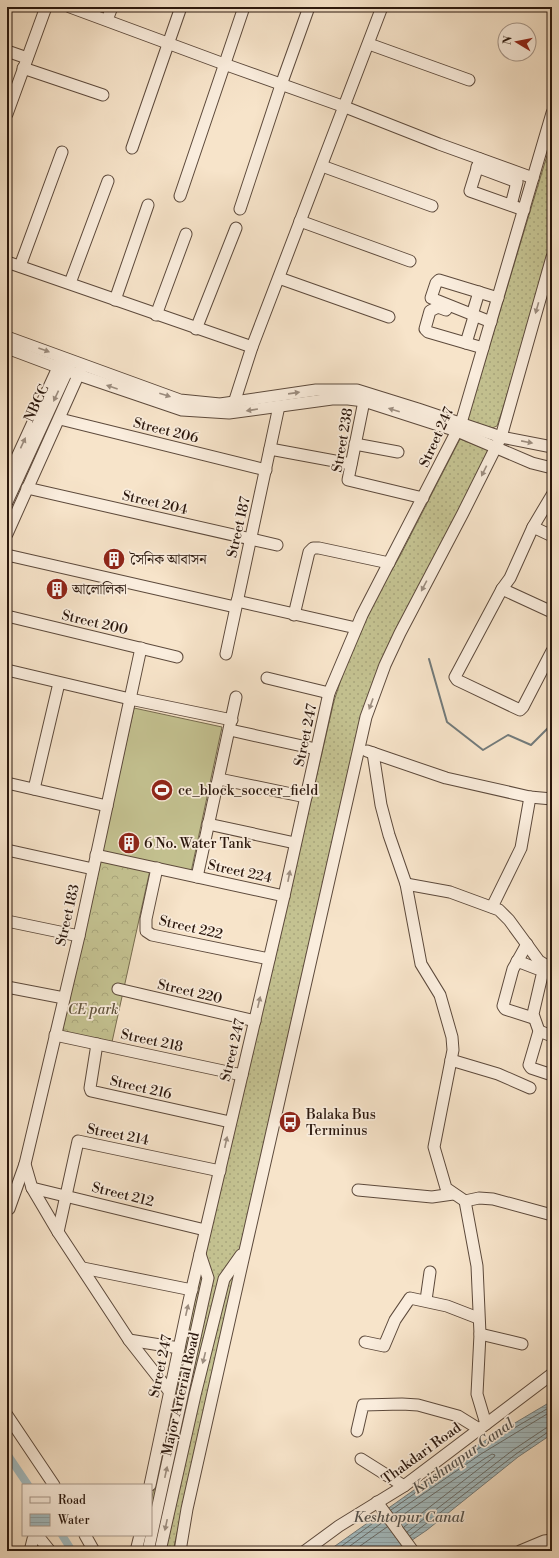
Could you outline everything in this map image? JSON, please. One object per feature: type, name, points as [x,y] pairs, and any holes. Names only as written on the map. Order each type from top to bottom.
[{"type":"street","points":[[7,114],[46,7]]},
{"type":"street","points":[[70,7],[167,44],[345,107],[478,163],[518,182],[511,205]]},
{"type":"street","points":[[107,20],[112,7]]},
{"type":"street","points":[[132,148],[180,7]]},
{"type":"street","points":[[180,196],[244,7]]},
{"type":"street","points":[[240,209],[281,85],[309,7]]},
{"type":"street","points":[[234,403],[252,347],[382,7]]},
{"type":"street","points":[[369,44],[469,80]]},
{"type":"street","points":[[7,50],[25,63],[103,95]]},
{"type":"street","name":"Street 247","points":[[150,1484],[169,1391],[205,1230],[284,896],[329,693],[356,628],[459,427],[552,113]]},
{"type":"street","points":[[20,266],[62,152]]},
{"type":"street","points":[[478,163],[533,178]]},
{"type":"street","points":[[478,163],[470,190],[524,210]]},
{"type":"street","points":[[322,166],[432,206]]},
{"type":"street","points":[[70,284],[108,181]]},
{"type":"street","points":[[115,300],[148,205]]},
{"type":"street","points":[[300,221],[410,261]]},
{"type":"street","points":[[196,329],[236,228]]},
{"type":"street","points":[[156,315],[186,234]]},
{"type":"street","points":[[180,1551],[187,1509],[366,717],[385,665],[400,633],[499,442],[552,257]]},
{"type":"street","points":[[7,262],[196,329],[252,347]]},
{"type":"street","points":[[279,278],[389,317]]},
{"type":"street","points":[[490,324],[431,298],[436,282],[439,280],[498,298]]},
{"type":"street","points":[[466,343],[479,292]]},
{"type":"street","points":[[473,317],[438,307],[430,311],[425,329],[428,332],[483,348]]},
{"type":"street","points":[[7,337],[65,364],[182,410],[229,413],[332,399],[348,399],[364,401],[459,427]]},
{"type":"street","points":[[7,348],[65,364]]},
{"type":"street","points":[[7,479],[65,364]]},
{"type":"street","name":"NBCC","points":[[7,502],[65,364]]},
{"type":"street","points":[[81,370],[167,396],[196,403],[234,403],[316,390],[348,389],[367,392],[499,442],[532,463],[552,468]]},
{"type":"street","points":[[7,534],[81,370]]},
{"type":"street","name":"Street 238","points":[[364,401],[348,480],[423,498]]},
{"type":"street","name":"Street 187","points":[[226,654],[279,406]]},
{"type":"street","name":"Street 206","points":[[60,419],[266,470]]},
{"type":"street","points":[[499,442],[552,447]]},
{"type":"street","points":[[355,444],[398,452]]},
{"type":"street","points":[[270,449],[351,464]]},
{"type":"street","name":"Street 204","points":[[27,488],[277,545]]},
{"type":"street","points":[[552,495],[533,527],[510,578],[502,589],[456,679],[520,710],[523,707],[552,651]]},
{"type":"street","points":[[533,527],[552,536]]},
{"type":"street","points":[[294,615],[309,552],[312,548],[319,548],[389,563]]},
{"type":"street","points":[[7,555],[356,628]]},
{"type":"street","points":[[502,589],[552,612]]},
{"type":"street","name":"Street 200","points":[[7,616],[177,657]]},
{"type":"street","name":"Street 183","points":[[141,648],[78,936],[25,1164],[32,1188],[58,1232],[129,1340],[169,1391]]},
{"type":"street","points":[[7,670],[130,699],[316,749]]},
{"type":"street","points":[[267,678],[329,693]]},
{"type":"street","points":[[34,789],[59,683]]},
{"type":"street","points":[[197,877],[236,697]]},
{"type":"street","points":[[359,748],[446,778],[530,796],[552,799]]},
{"type":"street","points":[[373,753],[381,805],[389,835],[406,884],[421,964],[440,995],[452,1037],[451,1060],[434,1147],[443,1182],[453,1194],[465,1201],[480,1198],[493,1199],[552,1215]]},
{"type":"street","points":[[219,779],[306,797]]},
{"type":"street","points":[[7,783],[107,806]]},
{"type":"street","points":[[492,907],[521,848],[530,796]]},
{"type":"street","points":[[208,824],[295,843]]},
{"type":"street","points":[[7,850],[93,869]]},
{"type":"street","name":"Street 224","points":[[96,855],[284,896]]},
{"type":"street","name":"Street 222","points":[[157,868],[146,919],[146,931],[152,935],[269,959]]},
{"type":"street","points":[[406,884],[450,892],[499,910],[509,920],[538,961],[552,969]]},
{"type":"street","points":[[7,920],[78,936]]},
{"type":"street","points":[[527,944],[512,969],[505,993],[503,1008],[533,1018]]},
{"type":"street","points":[[517,961],[543,971],[533,1018],[539,1031],[529,1065],[530,1068],[552,1075]]},
{"type":"street","points":[[7,986],[64,998]]},
{"type":"street","name":"Street 220","points":[[118,990],[255,1021]]},
{"type":"street","points":[[539,1031],[552,1036]]},
{"type":"street","name":"Street 218","points":[[55,1035],[242,1075]]},
{"type":"street","name":"Street 216","points":[[97,1044],[90,1088],[92,1091],[230,1122]]},
{"type":"street","points":[[451,1060],[498,1074],[530,1088]]},
{"type":"street","name":"Street 214","points":[[58,1232],[78,1141],[220,1171]]},
{"type":"street","points":[[9,1209],[25,1164]]},
{"type":"street","name":"Street 212","points":[[32,1188],[205,1230]]},
{"type":"street","points":[[358,1190],[432,1197],[453,1194]]},
{"type":"street","points":[[465,1201],[477,1266],[478,1318],[480,1334],[477,1389],[483,1427]]},
{"type":"street","name":"Major Arterial Road","points":[[160,1551],[195,1395],[224,1279],[245,1250]]},
{"type":"street","name":"Major Arterial Road","points":[[152,1533],[208,1278],[200,1254]]},
{"type":"street","points":[[83,1268],[192,1290]]},
{"type":"street","points":[[426,1300],[430,1272]]},
{"type":"street","points":[[365,1342],[384,1346],[395,1320],[408,1300],[414,1298],[456,1309],[478,1318]]},
{"type":"street","points":[[480,1334],[522,1344]]},
{"type":"street","points":[[129,1340],[179,1348]]},
{"type":"street","name":"Thakdari Road","points":[[305,1551],[339,1526],[380,1505],[552,1374]]},
{"type":"street","points":[[358,1432],[363,1405],[402,1404],[452,1413],[483,1427]]},
{"type":"street","points":[[7,1415],[53,1484]]},
{"type":"street","points":[[361,1459],[404,1486]]},
{"type":"street","points":[[380,1505],[412,1550]]},
{"type":"street","points":[[30,1551],[33,1539],[38,1536],[50,1551]]},
{"type":"street","points":[[86,1536],[94,1551]]},
{"type":"street","name":"Major Arterial Road","points":[[148,1551],[151,1536]]},
{"type":"street","points":[[520,1551],[544,1541],[552,1540]]},
{"type":"green space","points":[[552,139],[552,244],[503,408],[497,426],[492,428],[467,420]]},
{"type":"green space","points":[[460,439],[488,450],[357,734],[173,1551],[142,1551],[145,1536],[152,1536],[152,1497],[171,1403],[334,701],[348,658],[378,594],[400,556]]},
{"type":"green space","name":"ce_block_soccer_field","points":[[134,708],[222,727],[191,872],[102,852]]},
{"type":"green space","name":"CE park","points":[[101,860],[150,870],[112,1042],[62,1032]]},
{"type":"water","name":"Keshtopur Canal","points":[[552,1401],[552,1434],[518,1457],[427,1530],[396,1551],[328,1551],[476,1446]]},
{"type":"waterway","points":[[429,659],[447,722],[483,750],[508,735],[531,745],[548,728],[552,721]]},
{"type":"waterway","points":[[7,1454],[27,1484]]},
{"type":"waterway","points":[[63,1536],[72,1551]]},
{"type":"place","name":"সৈনিক আবাসন","points":[[114,559]]},
{"type":"place","name":"আলোলিকা","points":[[57,589]]},
{"type":"place","name":"ce_block_soccer_field","points":[[162,790]]},
{"type":"place","name":"6 No. Water Tank","points":[[129,843]]},
{"type":"place","name":"Balaka Bus Terminus","points":[[290,1122]]},
{"type":"water label","name":"Krishnapur Canal","points":[[463,1456]]}]
